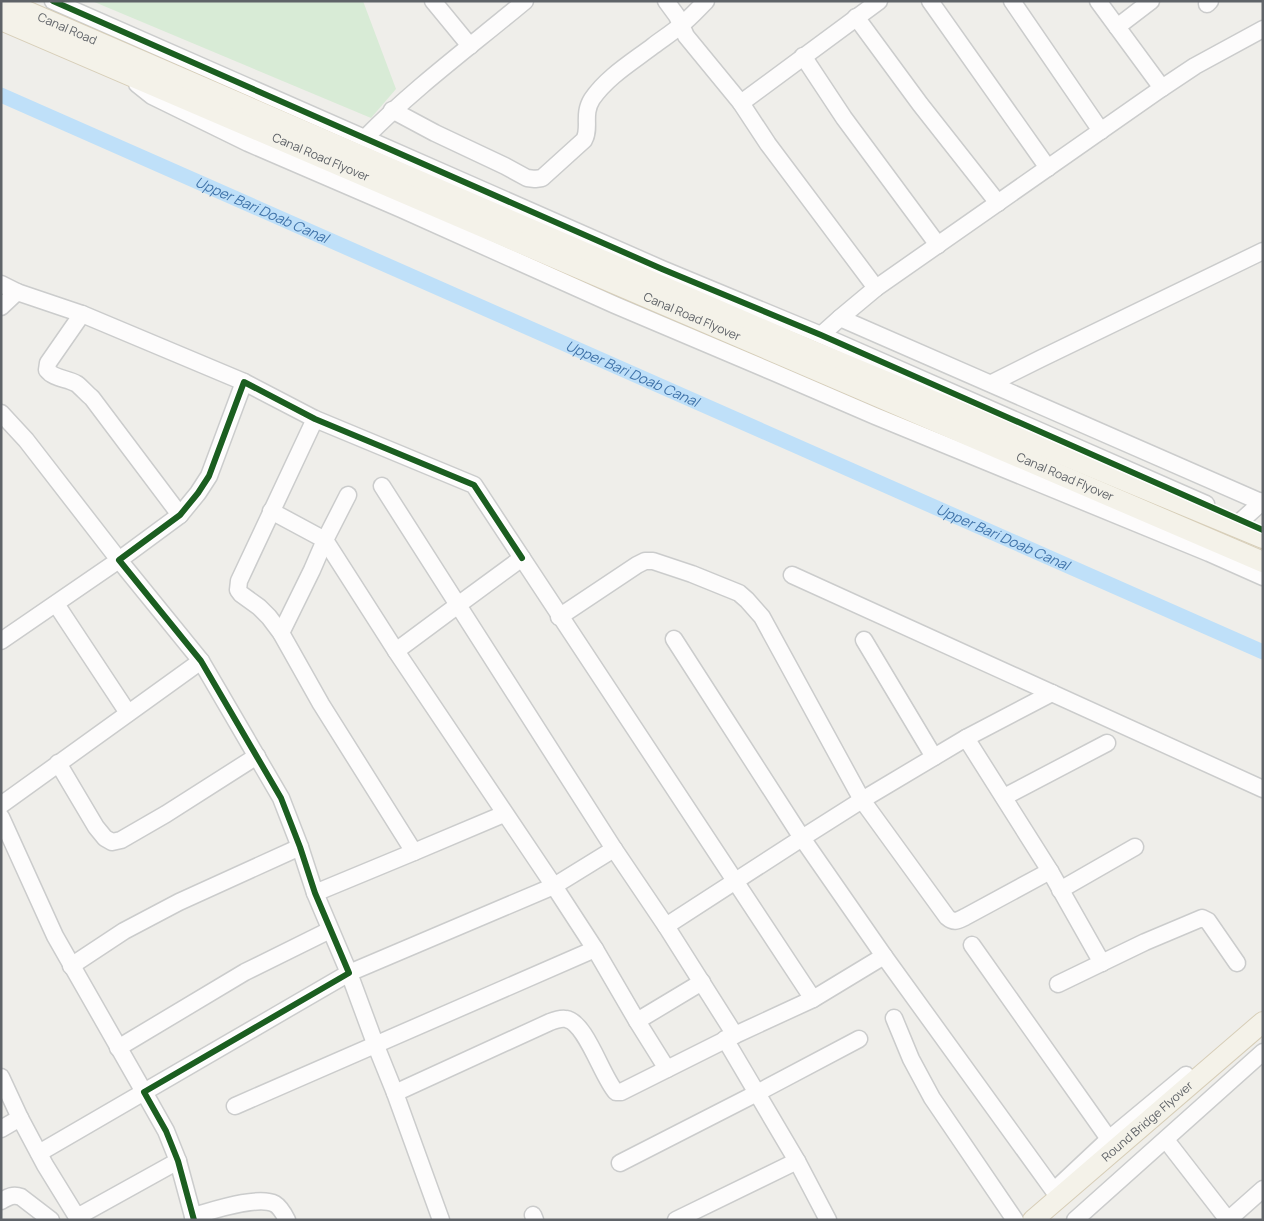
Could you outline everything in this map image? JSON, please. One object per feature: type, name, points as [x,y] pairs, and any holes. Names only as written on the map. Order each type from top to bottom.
[{"type":"main road","name":"Canal Road","points":[[3,1],[126,64]]},
{"type":"main road","name":"Canal Road","points":[[1,20],[126,64]]},
{"type":"main road","name":"Canal Road Flyover","points":[[126,64],[363,157],[810,350],[1263,538]]},
{"type":"main road","name":"Canal Road Flyover","points":[[363,157],[1263,562]]},
{"type":"main road","name":"Round Bridge Flyover","points":[[1033,1220],[1263,1022]]},
{"type":"main road","name":"Round Bridge Flyover","points":[[1050,1220],[1263,1038]]},
{"type":"street","points":[[53,1],[183,58],[363,157],[662,269],[821,335],[1263,530]]},
{"type":"street","points":[[363,157],[392,110],[525,1]]},
{"type":"street","points":[[666,1],[677,16],[686,36],[741,103],[768,144],[876,288]]},
{"type":"street","points":[[392,110],[527,178],[542,178],[584,140],[587,131],[587,109],[599,90],[615,75],[680,26],[706,1]]},
{"type":"street","points":[[741,103],[879,1]]},
{"type":"street","points":[[930,1],[1048,168]]},
{"type":"street","points":[[1012,1],[1101,131]]},
{"type":"street","points":[[1098,1],[1162,88]]},
{"type":"street","points":[[1117,27],[1151,1]]},
{"type":"street","points":[[435,2],[470,46]]},
{"type":"street","points":[[856,17],[925,111],[998,203]]},
{"type":"street","points":[[821,335],[876,288],[1162,88],[1195,66],[1263,29]]},
{"type":"street","points":[[803,56],[844,118],[938,245]]},
{"type":"street","points":[[126,64],[183,58]]},
{"type":"street","points":[[126,64],[152,96],[248,143],[401,209],[615,306],[1263,577]]},
{"type":"street","points":[[992,384],[1263,251]]},
{"type":"street","points":[[1,284],[17,292],[82,314],[244,382],[315,419],[474,485],[812,999]]},
{"type":"street","points":[[1,307],[17,292]]},
{"type":"street","points":[[82,314],[48,363],[48,373],[76,384],[92,398],[180,515]]},
{"type":"street","points":[[840,318],[1262,502],[1242,520]]},
{"type":"street","points":[[1,641],[119,560],[180,515],[209,476],[244,382]]},
{"type":"street","points":[[1,413],[26,440],[119,560],[201,661],[281,798],[330,930],[349,973],[395,1094],[441,1220]]},
{"type":"street","points":[[315,419],[271,511],[238,585],[238,590],[259,607],[281,633],[321,704],[414,852]]},
{"type":"street","points":[[382,486],[614,849],[702,982],[757,1093],[797,1161],[828,1220]]},
{"type":"street","points":[[281,633],[348,495]]},
{"type":"street","points":[[271,511],[325,540],[396,651],[595,949],[667,1069]]},
{"type":"street","points":[[396,651],[522,558]]},
{"type":"street","points":[[559,616],[637,565],[645,562],[653,561],[666,565],[738,593],[751,603],[762,617],[862,800],[946,917],[951,921],[956,921],[1050,871]]},
{"type":"street","points":[[792,575],[1263,789]]},
{"type":"street","points":[[56,604],[128,714]]},
{"type":"street","points":[[674,639],[802,838],[884,956],[1054,1191]]},
{"type":"street","points":[[864,640],[934,757]]},
{"type":"street","points":[[1,805],[201,661]]},
{"type":"street","points":[[666,926],[862,800],[966,738],[1052,693]]},
{"type":"street","points":[[966,738],[1050,871],[1102,963]]},
{"type":"street","points":[[1004,797],[1107,743]]},
{"type":"street","points":[[58,764],[96,826],[105,838],[112,842],[122,840],[166,814],[257,756]]},
{"type":"street","points":[[316,893],[504,814]]},
{"type":"street","points":[[1,817],[55,936],[166,1131],[178,1161],[194,1218],[258,1200],[275,1204],[286,1220]]},
{"type":"street","points":[[72,966],[140,922],[300,846]]},
{"type":"street","points":[[1060,890],[1135,847]]},
{"type":"street","points":[[39,1153],[349,973],[554,886],[614,849]]},
{"type":"street","points":[[1058,984],[1145,942],[1202,918],[1208,921],[1237,963]]},
{"type":"street","points":[[118,1048],[245,972],[330,930]]},
{"type":"street","points":[[972,945],[1108,1139]]},
{"type":"street","points":[[235,1106],[595,949]]},
{"type":"street","points":[[395,1094],[562,1018],[572,1021],[582,1033],[610,1084],[616,1092],[621,1092],[730,1037],[812,999],[884,956]]},
{"type":"street","points":[[637,1021],[702,982]]},
{"type":"street","points":[[1020,1220],[1054,1191],[1108,1139],[1263,1011]]},
{"type":"street","points":[[894,1018],[911,1059],[932,1098],[1015,1220]]},
{"type":"street","points":[[620,1163],[859,1039]]},
{"type":"street","points":[[1075,1220],[1263,1052]]},
{"type":"street","points":[[1,1077],[20,1118],[73,1218],[178,1161]]},
{"type":"street","points":[[1,1129],[20,1118]]},
{"type":"street","points":[[1166,1140],[1228,1220],[1263,1189]]},
{"type":"street","points":[[676,1220],[797,1161]]},
{"type":"street","points":[[1,1201],[16,1195],[51,1220]]},
{"type":"green space","points":[[92,1],[363,1],[396,89],[371,118]]},
{"type":"waterway","name":"Upper Bari Doab Canal","points":[[1,95],[1263,652]]},
{"type":"cycle path","points":[[53,1],[662,269],[821,335],[1263,530]]},
{"type":"cycle path","points":[[194,1220],[178,1161],[166,1131],[144,1092],[349,973],[315,893],[281,798],[201,661],[119,560],[180,515],[198,493],[209,476],[244,382],[315,419],[474,485],[522,558]]}]
